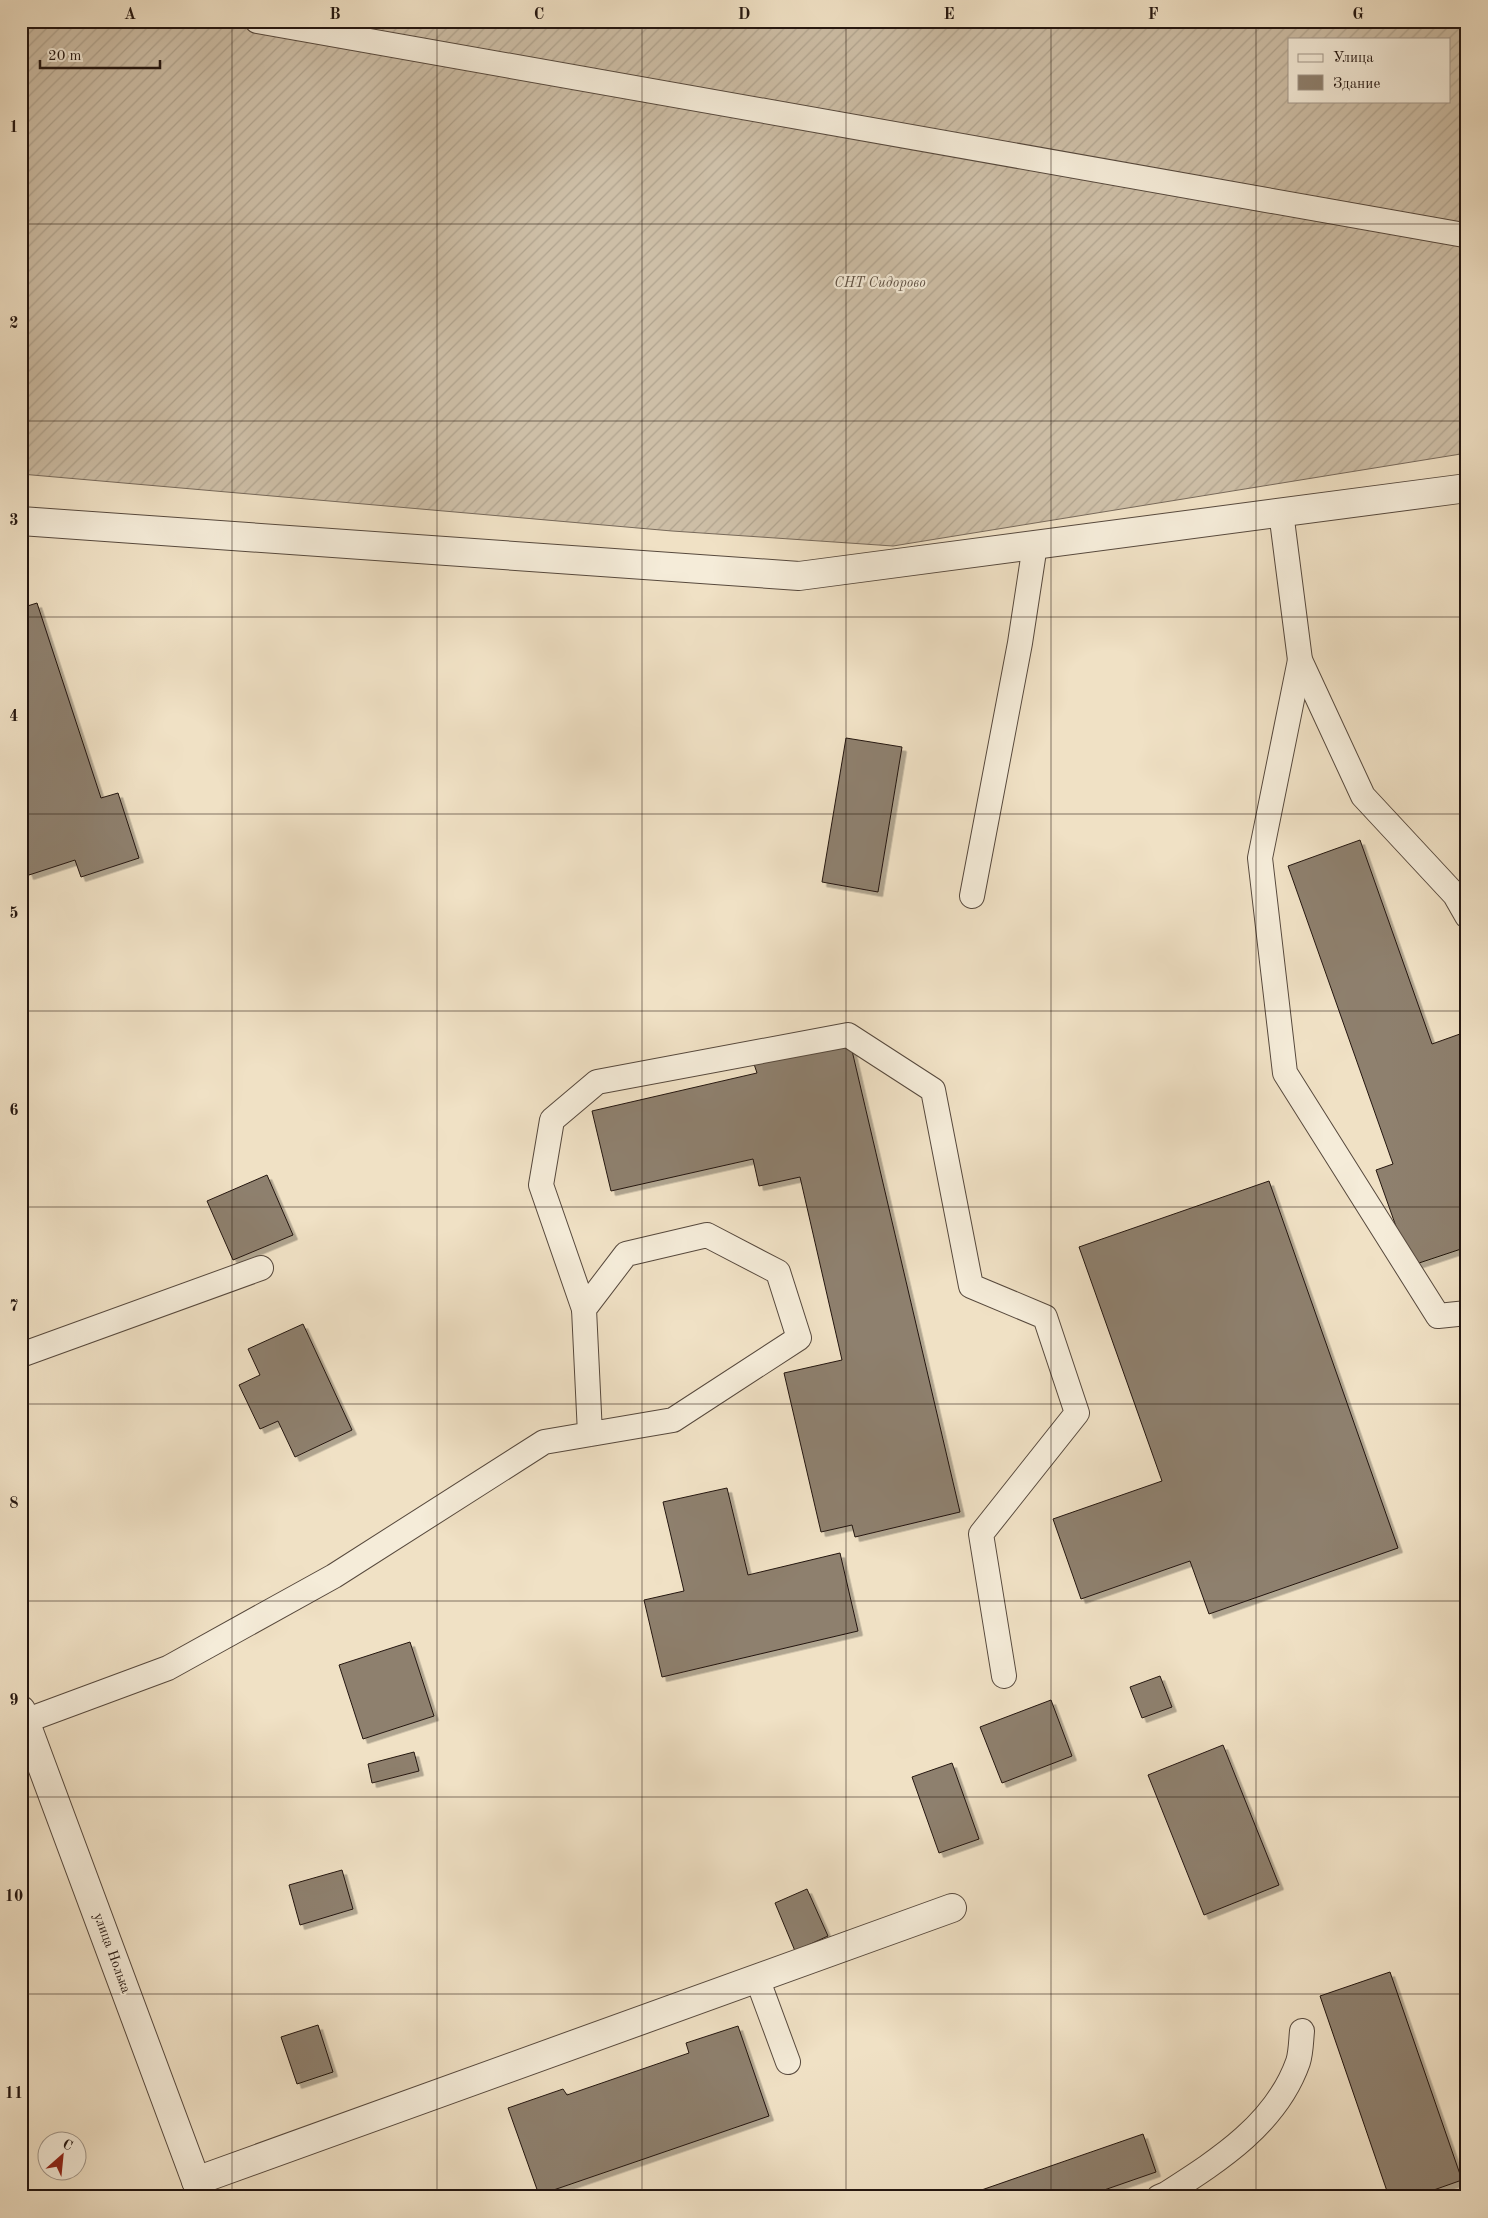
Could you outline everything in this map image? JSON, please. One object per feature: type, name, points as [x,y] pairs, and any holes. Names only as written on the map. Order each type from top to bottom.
[{"type":"street","points":[[21,521],[799,576],[1467,488]]},
{"type":"street","name":"улица Нолька","points":[[23,1716],[199,2189]]},
{"type":"street","points":[[199,2189],[758,1978],[952,1908]]},
{"type":"lane","points":[[257,21],[1464,235]]},
{"type":"lane","points":[[1281,512],[1300,660],[1362,796],[1455,895],[1467,916]]},
{"type":"lane","points":[[972,896],[1020,643],[1036,545]]},
{"type":"lane","points":[[1300,660],[1260,858],[1285,1073],[1438,1316],[1467,1313]]},
{"type":"lane","points":[[590,1434],[584,1309],[541,1185],[552,1120],[597,1082],[848,1035],[933,1090],[971,1286],[1045,1317],[1077,1413],[981,1534],[1004,1676]]},
{"type":"lane","points":[[23,1716],[168,1668],[334,1576],[544,1442],[673,1420],[799,1338],[778,1272],[707,1235],[626,1254],[584,1309]]},
{"type":"lane","points":[[21,1355],[261,1268]]},
{"type":"lane","points":[[758,1978],[788,2062]]},
{"type":"lane","points":[[1159,2197],[1219,2160],[1257,2126],[1284,2094],[1299,2060],[1302,2032]]},
{"type":"green space","name":"СНТ Сидорово","points":[[21,21],[1467,21],[1467,453],[893,546],[672,531],[21,474]]},
{"type":"building","points":[[37,603],[101,798],[118,793],[139,858],[81,877],[75,860],[29,875],[21,851],[21,836],[26,834],[21,820],[21,608]]},
{"type":"building","points":[[846,738],[902,747],[878,892],[822,882]]},
{"type":"building","points":[[1360,840],[1432,1044],[1460,1034],[1467,1053],[1467,1247],[1410,1266],[1376,1170],[1393,1164],[1288,866]]},
{"type":"building","points":[[850,1042],[960,1512],[855,1537],[852,1525],[821,1532],[784,1373],[842,1360],[800,1177],[759,1186],[753,1159],[611,1191],[592,1111],[757,1073],[754,1064]]},
{"type":"building","points":[[267,1175],[293,1235],[233,1260],[207,1201]]},
{"type":"building","points":[[1269,1181],[1398,1548],[1209,1614],[1190,1561],[1081,1599],[1053,1519],[1162,1481],[1079,1247]]},
{"type":"building","points":[[303,1324],[352,1430],[295,1457],[278,1421],[260,1429],[239,1385],[260,1375],[248,1349]]},
{"type":"building","points":[[727,1488],[748,1575],[840,1553],[858,1631],[662,1677],[644,1600],[684,1591],[663,1502]]},
{"type":"building","points":[[410,1642],[434,1716],[363,1739],[339,1665]]},
{"type":"building","points":[[1160,1676],[1172,1707],[1142,1718],[1130,1687]]},
{"type":"building","points":[[1051,1700],[1072,1756],[1002,1783],[980,1727]]},
{"type":"building","points":[[1223,1745],[1279,1885],[1204,1915],[1148,1775]]},
{"type":"building","points":[[414,1752],[419,1771],[372,1783],[368,1764]]},
{"type":"building","points":[[952,1763],[979,1839],[939,1853],[912,1777]]},
{"type":"building","points":[[342,1870],[353,1909],[300,1925],[289,1885]]},
{"type":"building","points":[[807,1889],[828,1936],[795,1951],[775,1903]]},
{"type":"building","points":[[1390,1972],[1462,2180],[1414,2197],[1389,2197],[1320,1996]]},
{"type":"building","points":[[318,2025],[333,2072],[297,2084],[281,2037]]},
{"type":"building","points":[[738,2026],[769,2116],[539,2195],[508,2108],[563,2089],[567,2095],[689,2053],[686,2043]]},
{"type":"building","points":[[1143,2134],[1156,2172],[1084,2197],[971,2197],[970,2194]]}]
